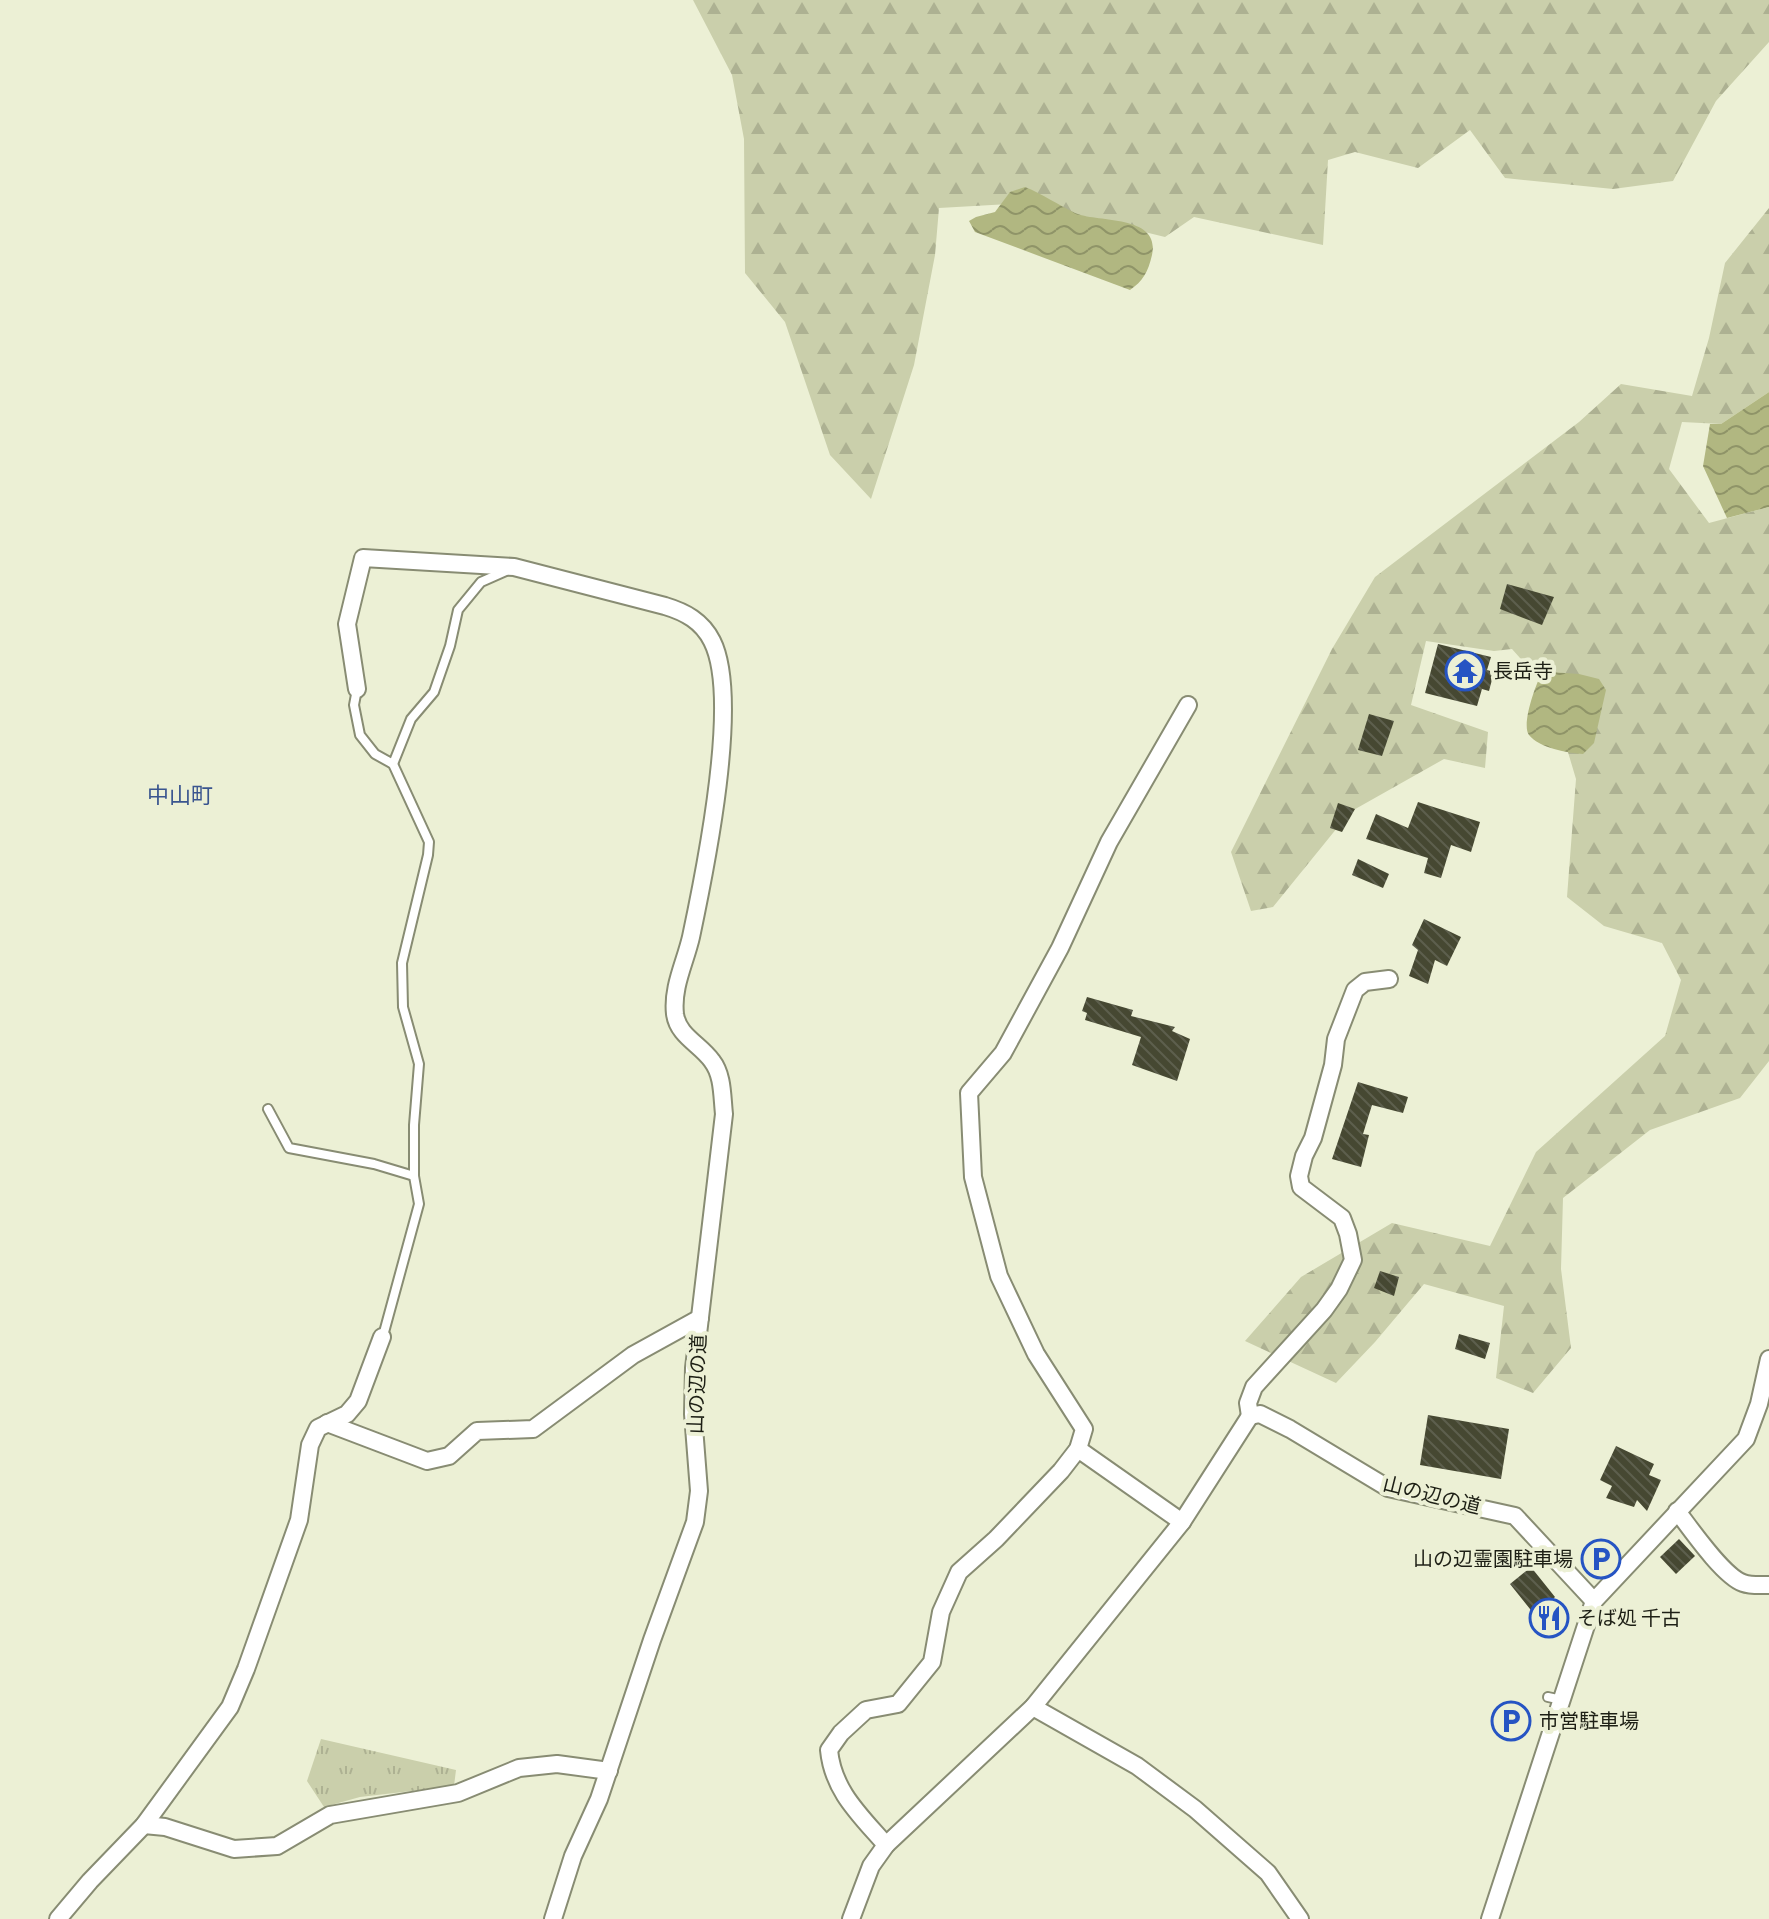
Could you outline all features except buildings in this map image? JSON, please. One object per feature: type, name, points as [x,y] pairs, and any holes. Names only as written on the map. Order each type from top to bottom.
[{"type":"street","points":[[357,689],[347,624],[363,558],[514,567],[685,612],[711,639],[718,656],[725,708],[712,817],[690,939],[675,990],[675,1017],[681,1032],[714,1063],[722,1086],[724,1114],[700,1318]]},
{"type":"street","points":[[886,1845],[842,1795],[831,1769],[829,1750],[841,1733],[866,1710],[898,1704],[932,1662],[941,1612],[959,1572],[1019,1516],[1078,1449],[1084,1429],[1036,1354],[999,1276],[973,1177],[969,1093],[1003,1053],[1060,948],[1109,842],[1188,705]]},
{"type":"street","points":[[851,1919],[871,1866],[886,1845],[1033,1707],[1182,1522],[1250,1416],[1248,1403],[1254,1387],[1324,1310],[1339,1289],[1353,1260],[1348,1234],[1342,1218],[1301,1187],[1299,1176],[1329,1080],[1336,1039],[1355,990],[1365,982],[1389,979]]},
{"type":"street","name":"山の辺の道","points":[[327,1423],[427,1461],[449,1456],[477,1431],[533,1429],[633,1355],[700,1318]]},
{"type":"street","name":"山の辺の道","points":[[553,1919],[573,1856],[609,1771],[695,1522],[699,1491],[693,1414],[694,1368],[700,1318]]},
{"type":"street","points":[[58,1919],[144,1825],[230,1707],[299,1520],[310,1445],[318,1428],[347,1414],[358,1401],[382,1337]]},
{"type":"street","points":[[1490,1919],[1555,1698],[1594,1601],[1746,1439],[1759,1404],[1769,1359]]},
{"type":"street","name":"山の辺の道","points":[[1250,1416],[1260,1414],[1280,1424],[1388,1488],[1515,1516],[1594,1601]]},
{"type":"street","points":[[1078,1449],[1182,1522]]},
{"type":"street","points":[[1677,1511],[1705,1548],[1733,1577],[1743,1583],[1769,1585]]},
{"type":"street","points":[[1033,1707],[1137,1766],[1195,1809],[1268,1873],[1300,1919]]},
{"type":"street","points":[[144,1825],[165,1827],[234,1849],[277,1846],[330,1815],[458,1793],[519,1768],[557,1764],[609,1771]]},
{"type":"lane","points":[[393,764],[411,719],[434,692],[450,646],[458,610],[481,582],[514,567]]},
{"type":"lane","points":[[357,689],[354,705],[360,735],[375,754],[393,764],[429,842],[402,963],[403,1007],[419,1064],[414,1125],[414,1176],[419,1204],[382,1337]]},
{"type":"lane","points":[[268,1109],[289,1148],[374,1164],[414,1176]]},
{"type":"green space","points":[[693,0],[1769,0],[1769,42],[1716,101],[1673,181],[1613,189],[1505,178],[1470,130],[1418,168],[1355,152],[1328,160],[1323,245],[1194,217],[1165,237],[1026,203],[939,208],[935,255],[914,365],[871,499],[830,455],[785,322],[745,273],[744,139],[732,75]]},
{"type":"green space","points":[[1769,208],[1769,392],[1721,424],[1682,422],[1669,469],[1709,523],[1769,507],[1769,1061],[1740,1098],[1650,1130],[1563,1198],[1561,1269],[1571,1348],[1533,1393],[1496,1378],[1504,1306],[1424,1284],[1336,1383],[1245,1341],[1301,1277],[1392,1223],[1490,1246],[1536,1152],[1665,1036],[1681,980],[1662,943],[1604,926],[1567,897],[1576,779],[1550,692],[1512,649],[1494,651],[1426,641],[1411,705],[1488,732],[1485,768],[1444,759],[1350,812],[1273,907],[1251,911],[1231,852],[1332,649],[1375,577],[1579,422],[1621,384],[1692,396],[1709,338],[1725,263]]},
{"type":"green space","points":[[321,1739],[456,1770],[454,1786],[360,1797],[324,1807],[307,1781]]},
{"type":"water","points":[[1025,187],[1075,213],[1125,222],[1147,233],[1152,242],[1152,255],[1142,279],[1130,290],[975,232],[969,221],[995,212],[1010,192]]},
{"type":"water","points":[[1769,392],[1769,507],[1727,518],[1703,466],[1710,424],[1721,424]]},
{"type":"water","points":[[1542,673],[1599,679],[1606,690],[1594,743],[1583,754],[1547,746],[1529,735],[1527,722],[1533,694]]},
{"type":"place","name":"長岳寺","points":[[1465,671]]},
{"type":"place","name":"山の辺霊園駐車場","points":[[1601,1559]]},
{"type":"place","name":"そば処 千古","points":[[1549,1618]]},
{"type":"place","name":"市営駐車場","points":[[1511,1721]]},
{"type":"district","name":"中山町","points":[[180,795]]}]
